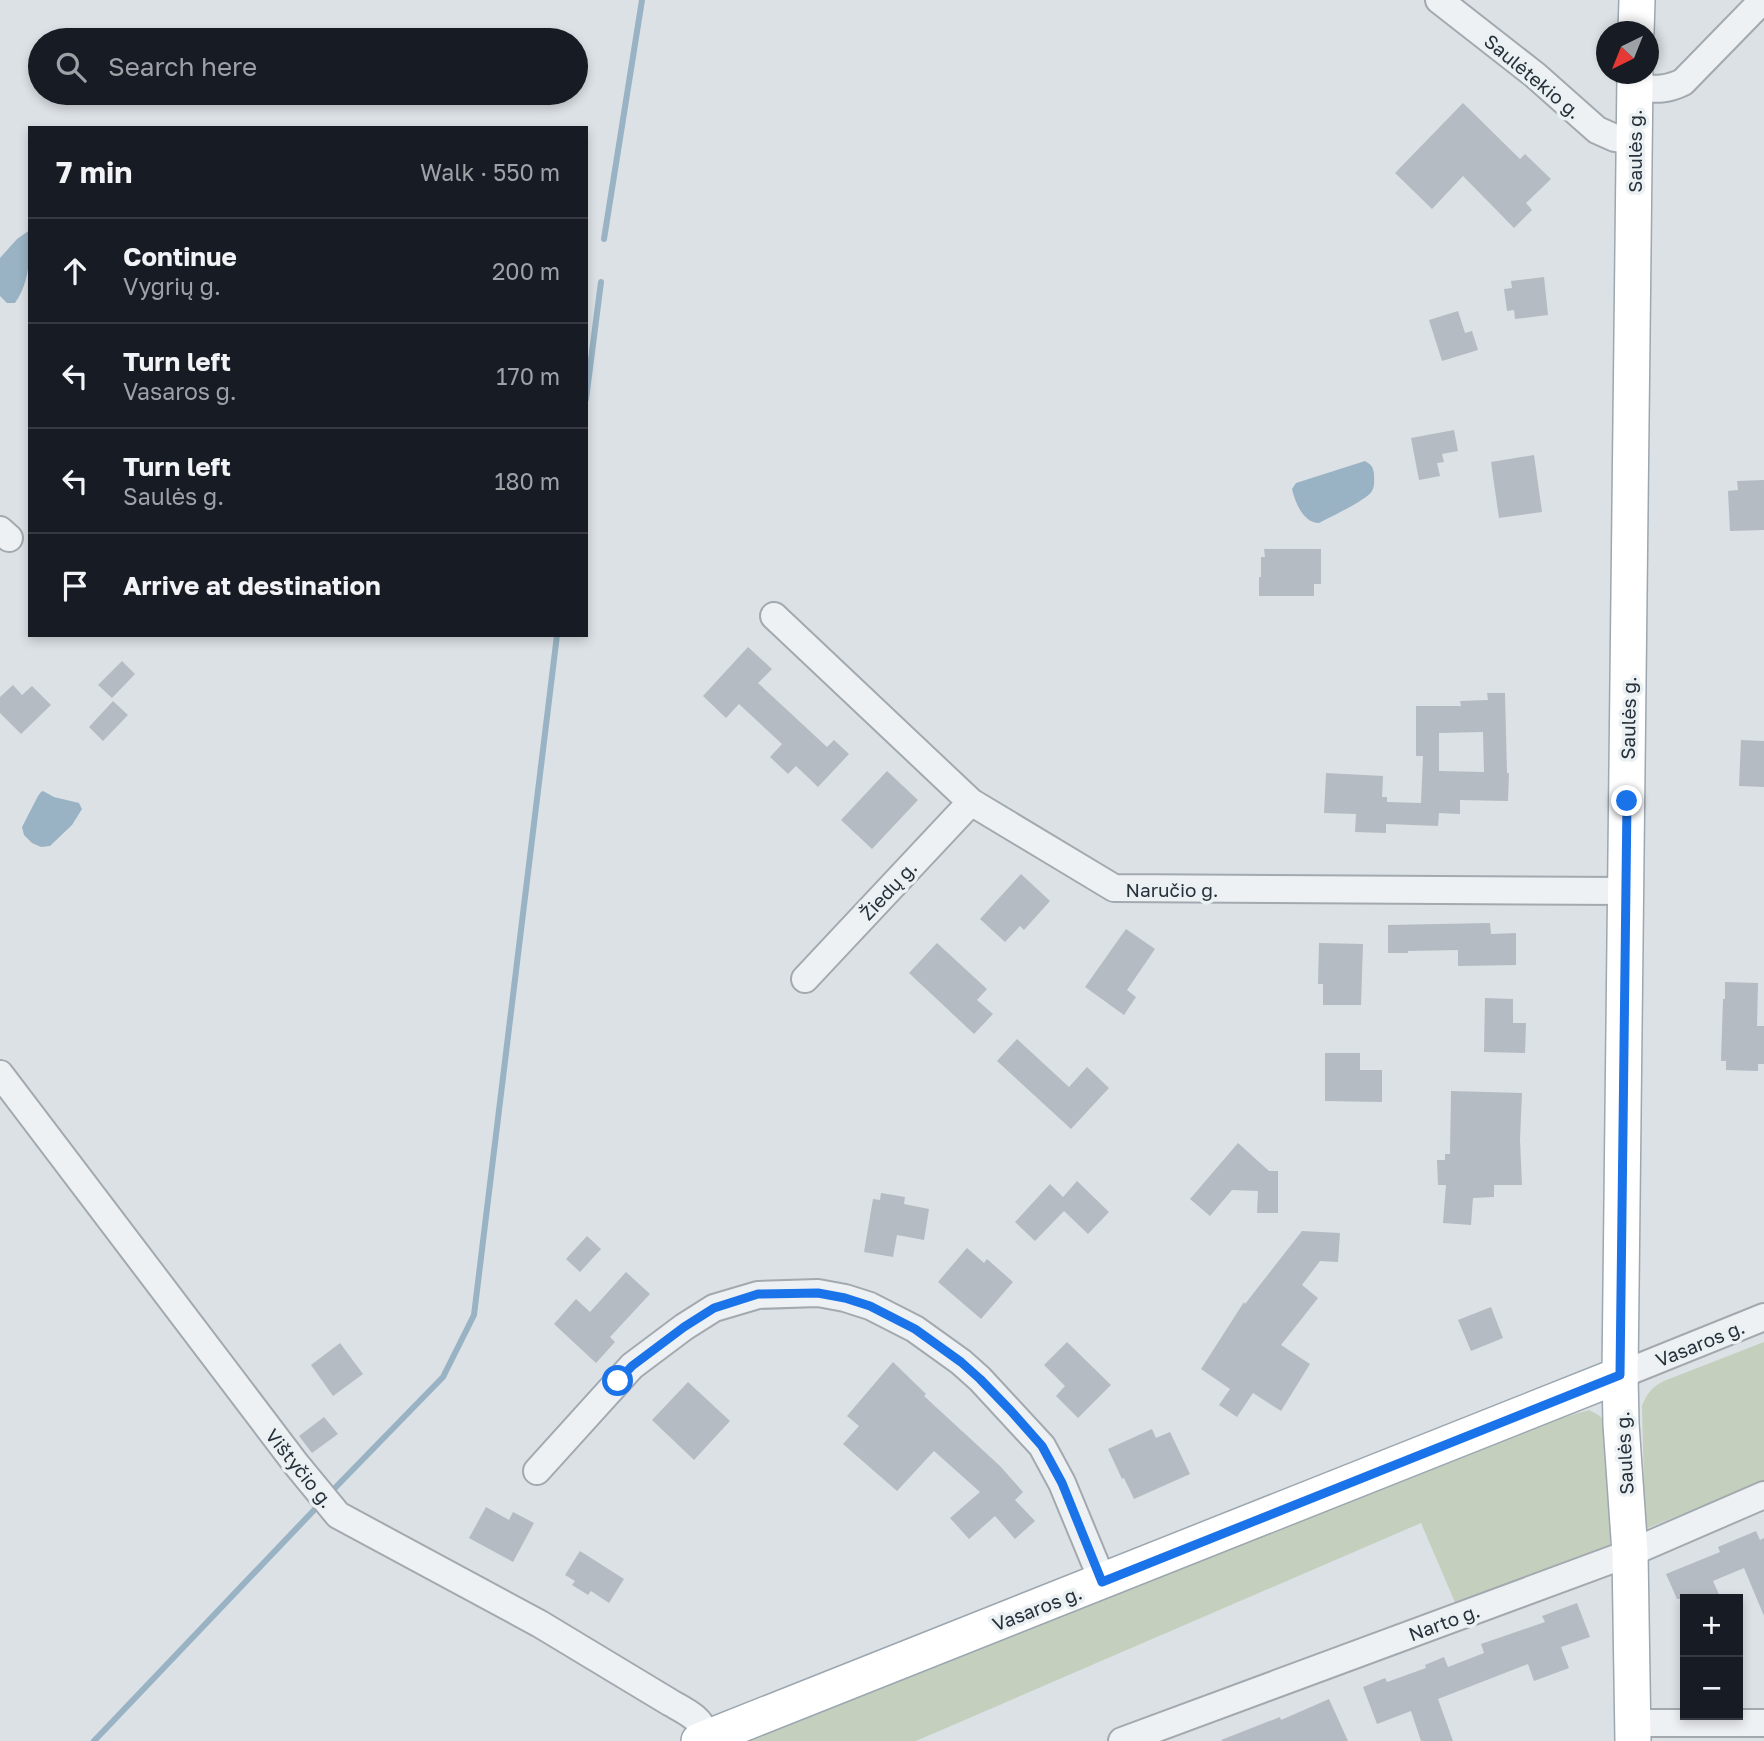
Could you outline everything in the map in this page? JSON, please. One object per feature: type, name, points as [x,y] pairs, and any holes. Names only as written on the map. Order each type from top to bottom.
[{"type":"main road","points":[[1636,21],[1637,0]]},
{"type":"main road","name":"Saulės g.","points":[[1633,1732],[1630,1553],[1620,1375],[1635,84]]},
{"type":"main road","name":"Vasaros g.","points":[[703,1739],[1620,1375]]},
{"type":"street","name":"Saulėtekio g.","points":[[1439,0],[1535,75],[1597,130],[1615,138],[1633,141]]},
{"type":"street","points":[[1644,84],[1658,90],[1684,82],[1763,0]]},
{"type":"street","name":"Naručio g.","points":[[774,616],[971,802],[1114,888],[1626,891]]},
{"type":"street","name":"Žiedų g.","points":[[805,979],[971,802]]},
{"type":"street","name":"Vištyčio g.","points":[[0,1074],[296,1464],[338,1515],[540,1624],[681,1709],[702,1725],[703,1739]]},
{"type":"street","points":[[537,1471],[632,1366],[714,1308],[758,1294],[818,1293],[845,1298],[870,1306],[915,1329],[961,1362],[1011,1411],[1042,1446],[1062,1483],[1102,1582]]},
{"type":"street","name":"Vasaros g.","points":[[1620,1375],[1764,1317]]},
{"type":"street","name":"Narto g.","points":[[1122,1741],[1630,1553],[1764,1495]]},
{"type":"street","points":[[1633,1732],[1764,1723]]},
{"type":"green space","points":[[1764,1342],[1764,1481],[1645,1529],[1642,1406],[1648,1394],[1664,1381]]},
{"type":"green space","points":[[1589,1410],[1604,1419],[1612,1434],[1610,1546],[1457,1607],[1421,1523],[916,1741],[747,1741],[869,1689],[1510,1433]]},
{"type":"water","points":[[28,231],[28,265],[20,295],[15,303],[7,303],[0,296],[0,258]]},
{"type":"water","points":[[1365,461],[1372,466],[1374,474],[1374,487],[1369,495],[1319,523],[1304,516],[1292,489],[1296,483]]},
{"type":"water","points":[[43,791],[54,797],[79,803],[82,809],[72,825],[50,846],[41,847],[24,835],[22,827]]},
{"type":"building","points":[[1463,103],[1520,159],[1525,154],[1551,179],[1526,203],[1532,210],[1514,228],[1463,176],[1432,209],[1395,173]]},
{"type":"building","points":[[1544,277],[1548,315],[1515,319],[1514,310],[1507,311],[1504,289],[1512,288],[1511,281]]},
{"type":"building","points":[[1458,311],[1465,333],[1472,331],[1478,350],[1442,361],[1429,320]]},
{"type":"building","points":[[1454,430],[1458,451],[1442,454],[1444,462],[1437,463],[1440,476],[1419,480],[1411,438]]},
{"type":"building","points":[[1534,455],[1542,512],[1499,518],[1491,462]]},
{"type":"building","points":[[1764,480],[1764,530],[1730,531],[1728,491],[1738,490],[1737,481]]},
{"type":"building","points":[[1264,549],[1321,549],[1321,584],[1314,584],[1314,596],[1259,596],[1261,557],[1265,557]]},
{"type":"building","points":[[748,647],[772,669],[758,683],[827,747],[834,740],[849,754],[818,787],[796,766],[788,774],[770,757],[782,744],[739,704],[726,718],[703,696]]},
{"type":"building","points":[[122,661],[135,674],[112,698],[98,685]]},
{"type":"building","points":[[13,685],[22,695],[32,686],[51,705],[21,734],[0,713],[0,697]]},
{"type":"building","points":[[1487,693],[1505,693],[1508,801],[1460,800],[1460,814],[1439,813],[1438,826],[1386,824],[1386,833],[1355,832],[1356,814],[1324,813],[1326,773],[1383,776],[1382,797],[1387,797],[1387,802],[1421,803],[1423,756],[1416,756],[1416,706],[1461,706],[1460,701],[1488,700]],"holes":[[[1483,732],[1484,772],[1439,771],[1439,733]]]},
{"type":"building","points":[[113,701],[128,715],[103,741],[89,727]]},
{"type":"building","points":[[1741,740],[1764,741],[1764,787],[1739,786]]},
{"type":"building","points":[[887,771],[918,800],[872,849],[841,820]]},
{"type":"building","points":[[1021,874],[1050,901],[1024,930],[1020,926],[1005,942],[980,919]]},
{"type":"building","points":[[1490,923],[1491,934],[1516,933],[1516,965],[1458,966],[1458,950],[1388,953],[1388,925]]},
{"type":"building","points":[[1126,929],[1155,949],[1127,990],[1136,997],[1124,1015],[1085,987]]},
{"type":"building","points":[[937,943],[987,989],[977,1000],[993,1014],[974,1034],[909,973]]},
{"type":"building","points":[[1319,943],[1363,944],[1361,1005],[1323,1005],[1323,984],[1318,984]]},
{"type":"building","points":[[1725,982],[1758,983],[1757,1026],[1764,1026],[1764,1064],[1758,1064],[1758,1071],[1726,1070],[1726,1061],[1721,1061]]},
{"type":"building","points":[[1485,998],[1513,999],[1513,1023],[1526,1023],[1525,1053],[1484,1052]]},
{"type":"building","points":[[1017,1039],[1069,1087],[1087,1067],[1109,1088],[1071,1129],[997,1061]]},
{"type":"building","points":[[1325,1053],[1360,1053],[1360,1070],[1382,1070],[1382,1102],[1325,1101]]},
{"type":"building","points":[[1451,1091],[1522,1093],[1522,1185],[1494,1185],[1494,1197],[1473,1198],[1471,1225],[1443,1223],[1446,1185],[1438,1185],[1437,1160],[1445,1160],[1445,1154],[1450,1154]]},
{"type":"building","points":[[1238,1143],[1269,1171],[1278,1171],[1278,1213],[1257,1213],[1258,1191],[1232,1190],[1210,1216],[1190,1199]]},
{"type":"building","points":[[1077,1181],[1109,1212],[1088,1234],[1064,1211],[1035,1241],[1015,1222],[1050,1184],[1063,1197]]},
{"type":"building","points":[[881,1193],[905,1197],[904,1204],[929,1209],[924,1240],[897,1235],[893,1257],[864,1252],[873,1199],[880,1200]]},
{"type":"building","points":[[1302,1231],[1340,1233],[1338,1262],[1320,1261],[1302,1285],[1318,1298],[1281,1345],[1310,1364],[1281,1411],[1253,1393],[1237,1417],[1219,1405],[1230,1389],[1201,1369],[1244,1302],[1245,1304]]},
{"type":"building","points":[[587,1236],[601,1249],[580,1272],[566,1259]]},
{"type":"building","points":[[967,1248],[984,1263],[987,1259],[1013,1282],[981,1319],[938,1282]]},
{"type":"building","points":[[626,1272],[650,1294],[610,1337],[615,1342],[596,1363],[554,1324],[576,1299],[590,1312]]},
{"type":"building","points":[[1491,1307],[1503,1338],[1471,1351],[1458,1320]]},
{"type":"building","points":[[1067,1342],[1111,1385],[1078,1418],[1056,1396],[1065,1386],[1044,1365]]},
{"type":"building","points":[[340,1343],[363,1374],[333,1396],[311,1365]]},
{"type":"building","points":[[893,1362],[926,1394],[924,1396],[1000,1466],[1023,1492],[1015,1500],[1035,1521],[1015,1539],[995,1516],[969,1539],[950,1518],[980,1492],[934,1451],[897,1491],[843,1444],[859,1426],[847,1416]]},
{"type":"building","points":[[688,1382],[730,1421],[694,1460],[652,1420]]},
{"type":"building","points":[[324,1417],[338,1434],[312,1453],[299,1436]]},
{"type":"building","points":[[1152,1429],[1156,1438],[1170,1432],[1190,1474],[1134,1499],[1108,1449]]},
{"type":"building","points":[[486,1507],[509,1520],[513,1512],[534,1523],[513,1562],[469,1538]]},
{"type":"building","points":[[1756,1531],[1760,1540],[1764,1538],[1764,1616],[1744,1568],[1713,1581],[1719,1594],[1680,1594],[1680,1599],[1677,1599],[1666,1574],[1720,1552],[1718,1547]]},
{"type":"building","points":[[580,1551],[624,1579],[609,1603],[591,1591],[588,1595],[572,1585],[575,1581],[565,1575]]},
{"type":"building","points":[[1577,1603],[1590,1637],[1561,1647],[1569,1668],[1534,1681],[1528,1664],[1438,1699],[1453,1741],[1421,1741],[1411,1711],[1377,1724],[1363,1687],[1385,1678],[1387,1682],[1426,1668],[1425,1665],[1444,1657],[1448,1667],[1484,1653],[1481,1644],[1545,1622],[1542,1616]]},
{"type":"building","points":[[1329,1699],[1348,1741],[1221,1740],[1280,1717],[1281,1720]]},
{"type":"waterway","points":[[604,239],[642,0]]},
{"type":"waterway","points":[[588,383],[601,282]]},
{"type":"waterway","points":[[332,1491],[443,1377],[474,1315],[557,637]]},
{"type":"waterway","points":[[94,1741],[316,1508]]},
{"type":"route","points":[[618,1381],[632,1366],[714,1308],[758,1294],[818,1293],[870,1306],[915,1329],[961,1362],[1042,1446],[1062,1483],[1102,1582],[1620,1375],[1627,801]]}]
